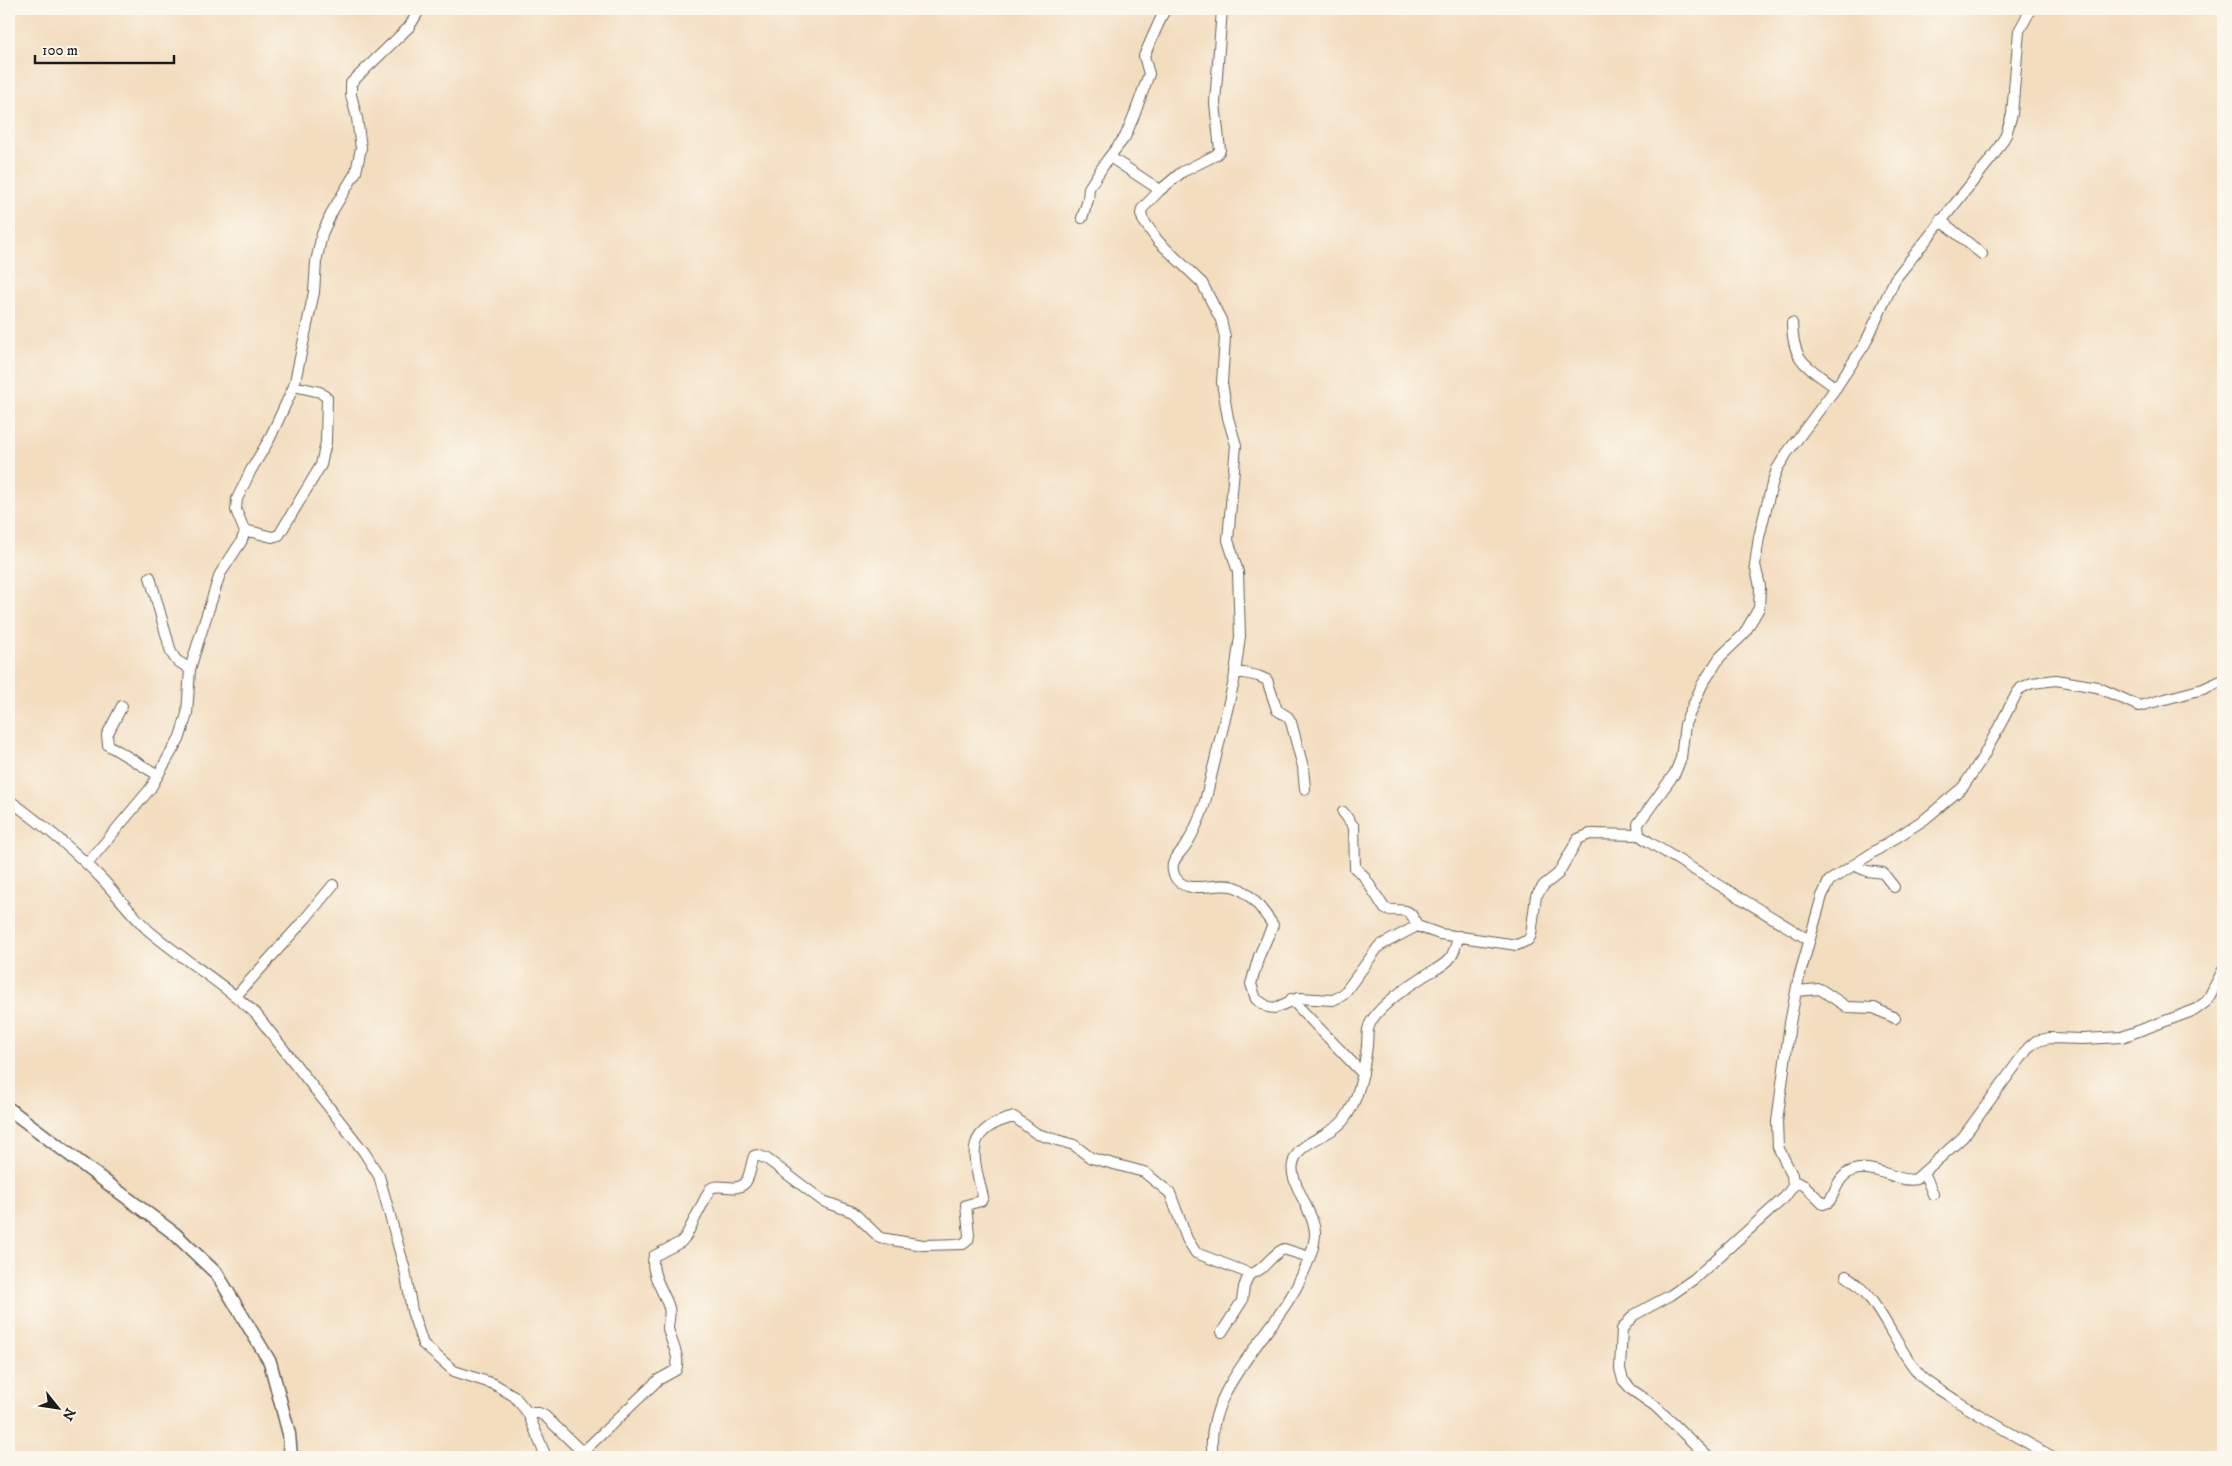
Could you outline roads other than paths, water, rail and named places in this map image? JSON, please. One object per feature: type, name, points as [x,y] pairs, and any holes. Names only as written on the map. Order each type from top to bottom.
[{"type":"main road","points":[[9,1109],[175,1234],[217,1274],[270,1362],[289,1434],[291,1457]]},
{"type":"street","points":[[87,864],[150,789],[184,729],[190,669],[220,574],[241,542],[245,530],[236,510],[237,499],[251,470],[269,440],[294,386],[312,299],[316,262],[322,234],[356,172],[360,148],[357,118],[350,95],[351,83],[409,27],[420,9]]},
{"type":"street","points":[[1082,218],[1088,200],[1089,188],[1125,137],[1135,113],[1149,74],[1144,56],[1165,9]]},
{"type":"street","points":[[1222,9],[1215,103],[1220,150],[1216,155],[1182,172],[1160,190],[1142,209],[1142,220],[1158,241],[1202,283],[1221,320],[1225,337],[1222,383],[1228,418],[1236,445],[1232,514],[1228,531],[1228,540],[1238,572],[1241,625],[1235,672],[1204,806],[1196,826],[1185,847],[1173,863],[1172,869],[1175,877],[1184,885],[1192,888],[1227,885],[1236,887],[1252,900],[1273,925],[1259,956],[1251,984],[1256,999],[1262,1004],[1275,1008],[1291,999],[1333,1000],[1343,995],[1379,946],[1417,926]]},
{"type":"street","points":[[1639,835],[1637,829],[1641,818],[1661,795],[1675,773],[1681,758],[1685,724],[1702,685],[1720,657],[1744,634],[1759,608],[1760,586],[1755,565],[1767,503],[1777,469],[1836,388],[1865,344],[1895,279],[1994,154],[2006,135],[2012,114],[2019,30],[2031,9]]},
{"type":"street","points":[[1110,157],[1160,190]]},
{"type":"street","points":[[1940,220],[1982,254]]},
{"type":"street","points":[[1792,323],[1793,344],[1797,355],[1806,365],[1836,388]]},
{"type":"street","points":[[245,530],[272,537],[279,535],[321,465],[326,442],[327,398],[320,392],[294,386]]},
{"type":"street","points":[[150,577],[171,652],[176,660],[190,669]]},
{"type":"street","points":[[1235,672],[1258,676],[1267,680],[1278,710],[1288,717],[1290,722],[1303,767],[1305,789]]},
{"type":"street","points":[[2223,680],[2203,689],[2139,706],[2089,685],[2048,680],[2025,685],[2016,693],[1983,757],[1963,787],[1925,819],[1831,879],[1826,886],[1809,940],[1796,992],[1786,1051],[1777,1137],[1778,1147],[1794,1181],[1805,1186],[1823,1204],[1829,1202],[1842,1177],[1851,1170],[1884,1171],[1912,1180],[1924,1172],[1963,1137],[2029,1047],[2036,1041],[2050,1038],[2122,1037],[2195,1010],[2207,1001],[2223,970]]},
{"type":"street","points":[[122,706],[107,735],[108,745],[158,775]]},
{"type":"street","points":[[9,800],[61,839],[87,864],[147,929],[237,996],[256,1014],[290,1055],[364,1152],[379,1176],[405,1270],[412,1311],[423,1344],[454,1371],[494,1384],[514,1396],[528,1413],[546,1457]]},
{"type":"street","points":[[1343,812],[1354,827],[1355,868],[1366,880],[1385,909],[1405,909],[1411,913],[1417,926],[1440,934],[1518,945],[1523,943],[1531,935],[1536,896],[1544,885],[1558,874],[1578,839],[1590,834],[1639,835],[1809,940]]},
{"type":"street","points":[[1853,866],[1866,871],[1883,873],[1894,887]]},
{"type":"street","points":[[237,996],[333,886]]},
{"type":"street","points":[[1213,1457],[1210,1441],[1221,1401],[1296,1288],[1309,1257],[1315,1235],[1312,1221],[1292,1170],[1293,1161],[1302,1148],[1332,1131],[1343,1120],[1363,1074],[1368,1027],[1373,1018],[1394,998],[1447,962],[1455,949],[1458,936]]},
{"type":"street","points":[[1796,992],[1812,988],[1820,989],[1846,1007],[1868,1006],[1895,1018]]},
{"type":"street","points":[[1291,999],[1363,1074]]},
{"type":"street","points":[[528,1413],[540,1413],[545,1416],[578,1449],[585,1450],[658,1380],[676,1370],[677,1361],[668,1327],[670,1311],[656,1273],[653,1262],[654,1256],[681,1242],[686,1236],[710,1189],[715,1186],[740,1186],[746,1182],[754,1156],[758,1155],[767,1159],[823,1201],[853,1212],[880,1238],[923,1245],[963,1244],[968,1240],[969,1235],[966,1205],[981,1201],[983,1197],[974,1154],[978,1137],[994,1126],[1014,1118],[1037,1134],[1074,1145],[1091,1158],[1144,1172],[1170,1193],[1191,1248],[1196,1253],[1248,1274],[1258,1272],[1275,1253],[1284,1249],[1309,1257]]},
{"type":"street","points":[[1924,1172],[1933,1194]]},
{"type":"street","points":[[1708,1457],[1655,1406],[1632,1390],[1623,1380],[1620,1369],[1622,1329],[1634,1315],[1671,1295],[1694,1279],[1785,1197],[1794,1181]]},
{"type":"street","points":[[1222,1332],[1242,1301],[1248,1274]]},
{"type":"street","points":[[1846,1276],[1858,1284],[1912,1364],[1925,1380],[1995,1426],[2053,1457]]}]
